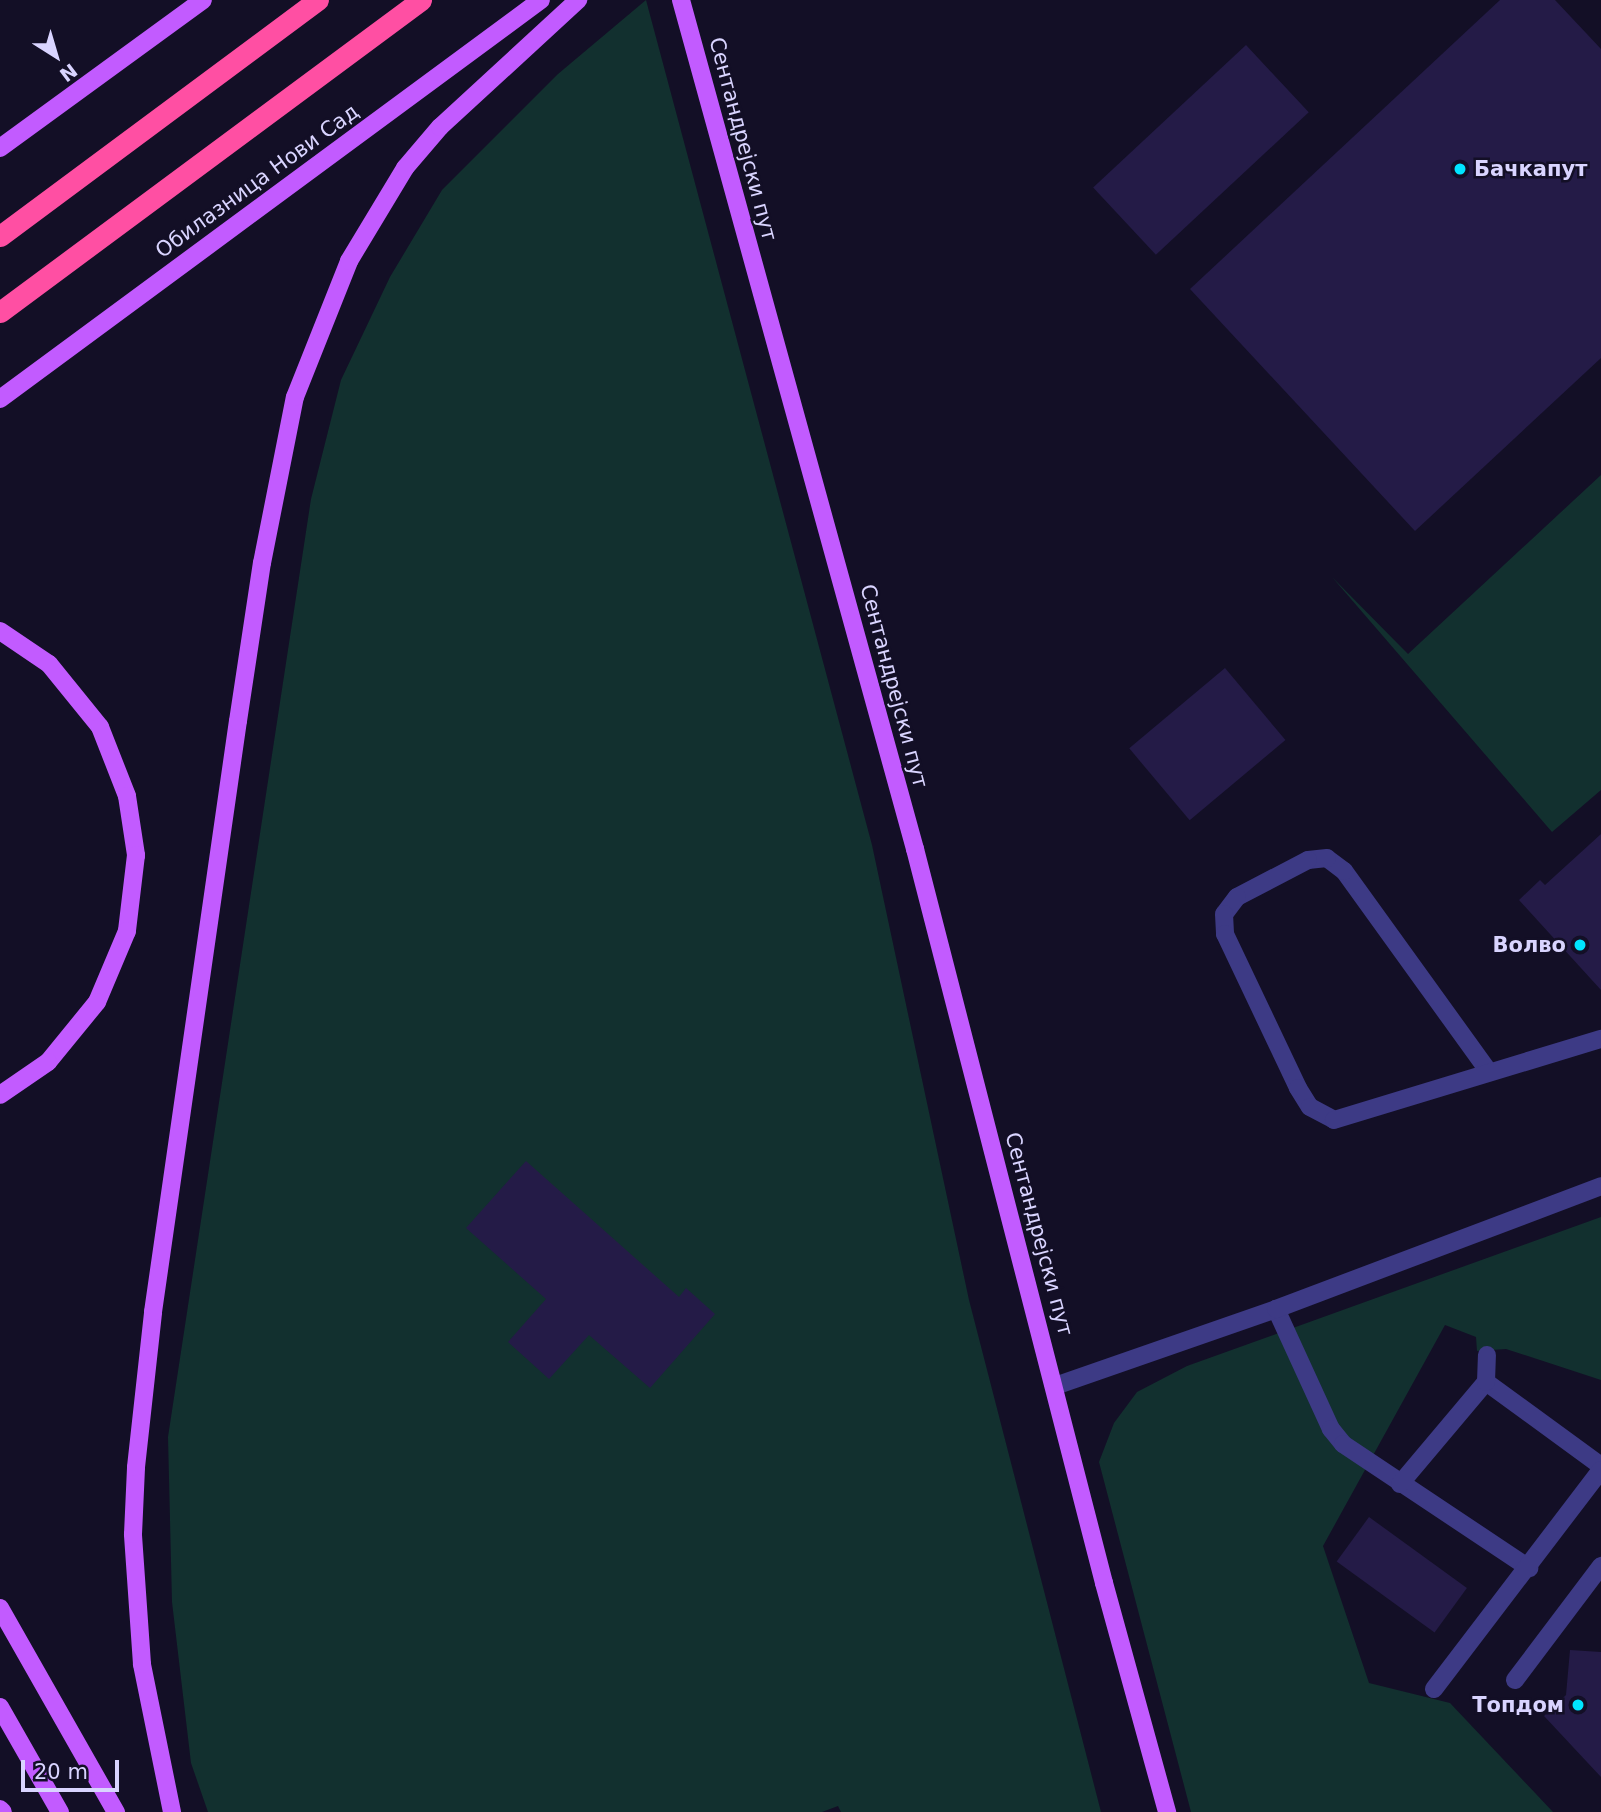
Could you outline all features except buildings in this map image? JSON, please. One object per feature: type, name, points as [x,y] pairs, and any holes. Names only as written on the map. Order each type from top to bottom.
[{"type":"highway","points":[[0,236],[318,0]]},
{"type":"highway","points":[[0,312],[421,0]]},
{"type":"main road","points":[[0,148],[203,0]]},
{"type":"main road","name":"Обилазница Нови Сад","points":[[0,399],[541,0]]},
{"type":"main road","points":[[172,1812],[142,1664],[133,1534],[136,1467],[152,1312],[238,721],[262,563],[293,409],[313,344],[349,261],[405,168],[448,120],[578,0]]},
{"type":"main road","name":"Сентандрејски пут","points":[[681,0],[911,835],[1167,1812]]},
{"type":"main road","points":[[0,631],[49,664],[100,727],[128,796],[136,855],[127,931],[97,1002],[48,1062],[0,1095]]},
{"type":"main road","points":[[0,1608],[116,1812]]},
{"type":"main road","points":[[0,1707],[60,1812]]},
{"type":"street","points":[[1489,1072],[1344,872],[1327,858],[1308,860],[1237,897],[1224,914],[1225,934],[1310,1107],[1334,1119],[1601,1039]]},
{"type":"street","points":[[1055,1385],[1276,1309],[1601,1186]]},
{"type":"street","points":[[1276,1309],[1331,1429],[1343,1444],[1529,1568]]},
{"type":"street","points":[[1401,1484],[1486,1382],[1487,1355]]},
{"type":"street","points":[[1434,1689],[1529,1568],[1601,1468],[1486,1382]]},
{"type":"street","points":[[1516,1680],[1601,1566]]},
{"type":"green space","points":[[646,0],[872,845],[969,1300],[1101,1812],[841,1812],[838,1806],[822,1812],[208,1812],[191,1763],[172,1602],[168,1437],[311,499],[341,380],[390,277],[442,190],[558,74]]},
{"type":"green space","points":[[1601,475],[1601,790],[1552,832],[1332,577],[1408,654]]},
{"type":"green space","points":[[1601,1217],[1601,1380],[1506,1349],[1477,1351],[1476,1337],[1445,1325],[1323,1546],[1369,1683],[1450,1703],[1553,1812],[1191,1812],[1099,1462],[1114,1423],[1137,1392],[1187,1366]]},
{"type":"place","name":"Бачкапут","points":[[1460,169]]},
{"type":"place","name":"Волво","points":[[1580,945]]},
{"type":"place","name":"Топдом","points":[[1578,1705]]}]
